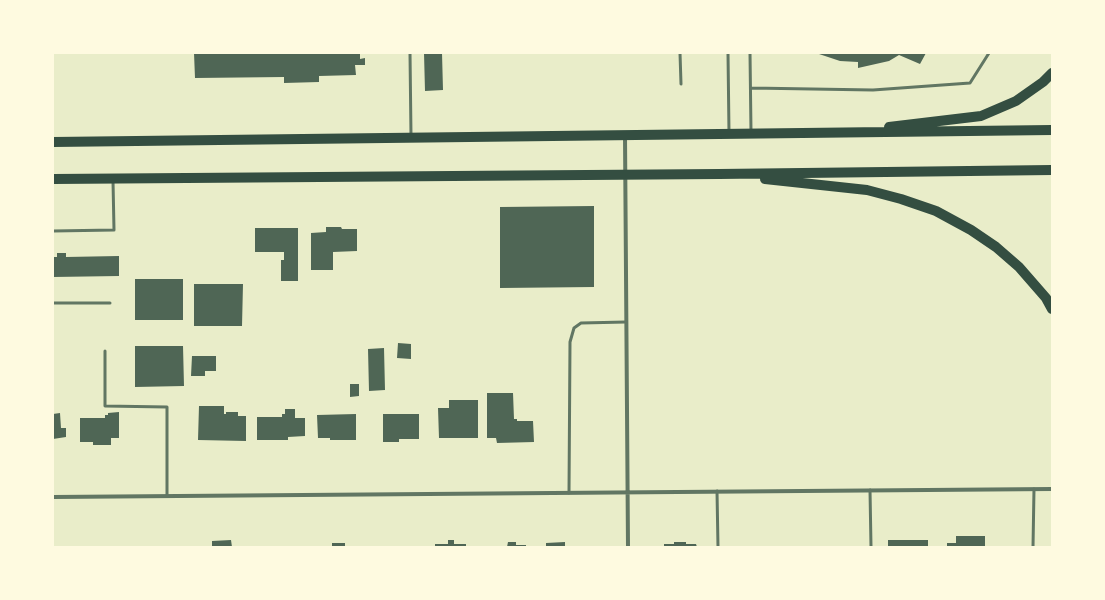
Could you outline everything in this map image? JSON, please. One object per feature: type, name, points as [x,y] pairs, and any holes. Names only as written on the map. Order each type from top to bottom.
[{"type":"main road","points":[[826,134],[981,116],[1016,101],[1043,82],[1052,73]]},
{"type":"main road","points":[[53,142],[826,134],[1052,130]]},
{"type":"main road","points":[[53,179],[1052,170]]},
{"type":"main road","points":[[719,174],[867,190],[901,199],[936,211],[972,230],[996,247],[1019,267],[1046,298],[1052,309]]},
{"type":"street","points":[[625,136],[628,547]]},
{"type":"street","points":[[53,497],[1052,489]]},
{"type":"lane","points":[[410,53],[411,138]]},
{"type":"lane","points":[[680,53],[680,84]]},
{"type":"lane","points":[[728,53],[729,134]]},
{"type":"lane","points":[[750,53],[751,134]]},
{"type":"lane","points":[[751,88],[873,90],[970,83],[989,53]]},
{"type":"lane","points":[[53,231],[114,230],[113,178]]},
{"type":"lane","points":[[53,303],[110,303]]},
{"type":"lane","points":[[569,493],[570,342],[574,328],[581,323],[626,322]]},
{"type":"lane","points":[[105,351],[105,406],[167,407],[167,496]]},
{"type":"lane","points":[[1033,547],[1034,489]]},
{"type":"lane","points":[[870,490],[871,547]]},
{"type":"lane","points":[[717,491],[718,547]]},
{"type":"building","points":[[194,53],[360,53],[360,59],[365,58],[365,65],[355,65],[356,75],[319,76],[319,82],[284,83],[284,77],[195,78]]},
{"type":"building","points":[[424,53],[442,53],[443,90],[425,91]]},
{"type":"building","points":[[816,53],[926,53],[920,64],[899,55],[889,61],[858,68],[858,62],[840,61]]},
{"type":"building","points":[[594,206],[594,287],[500,288],[500,207]]},
{"type":"building","points":[[326,227],[357,229],[357,251],[333,252],[333,270],[311,270],[311,233],[326,232]]},
{"type":"building","points":[[255,228],[298,228],[298,281],[281,281],[281,260],[284,260],[284,252],[255,252]]},
{"type":"building","points":[[57,253],[66,253],[66,257],[119,256],[119,276],[53,277],[53,257],[57,257]]},
{"type":"building","points":[[135,279],[183,279],[183,320],[135,320]]},
{"type":"building","points":[[194,284],[243,284],[242,326],[194,326]]},
{"type":"building","points":[[398,343],[411,344],[411,359],[397,358]]},
{"type":"building","points":[[135,346],[183,346],[184,386],[135,387]]},
{"type":"building","points":[[384,348],[385,390],[369,391],[368,349]]},
{"type":"building","points":[[192,356],[216,356],[216,371],[205,371],[205,376],[191,376]]},
{"type":"building","points":[[350,384],[359,384],[359,396],[350,397]]},
{"type":"building","points":[[487,393],[513,393],[514,419],[517,419],[517,421],[533,421],[534,442],[497,443],[496,438],[487,438]]},
{"type":"building","points":[[449,400],[478,400],[478,438],[439,438],[438,408],[449,408]]},
{"type":"building","points":[[199,406],[224,406],[224,414],[226,414],[226,412],[238,412],[238,416],[246,416],[246,441],[198,440]]},
{"type":"building","points":[[285,409],[295,409],[295,418],[305,418],[305,436],[288,437],[288,440],[257,440],[257,417],[282,417],[282,414],[285,414]]},
{"type":"building","points":[[119,412],[119,438],[111,438],[111,445],[93,445],[93,442],[80,442],[80,418],[105,418],[105,415],[108,415],[108,413]]},
{"type":"building","points":[[60,413],[61,428],[66,428],[66,437],[53,439],[53,414]]},
{"type":"building","points":[[356,414],[356,440],[330,440],[330,438],[318,438],[317,415]]},
{"type":"building","points":[[383,414],[419,414],[419,439],[399,439],[399,442],[383,442]]},
{"type":"building","points":[[956,536],[985,536],[985,547],[947,547],[947,543],[956,543]]},
{"type":"building","points":[[231,540],[232,547],[212,547],[212,541]]},
{"type":"building","points":[[448,540],[454,540],[454,544],[466,544],[466,547],[435,547],[435,544],[448,544]]},
{"type":"building","points":[[888,540],[928,540],[928,547],[888,547]]},
{"type":"building","points":[[508,542],[516,542],[516,545],[526,545],[526,547],[507,547]]},
{"type":"building","points":[[565,542],[565,547],[546,547],[546,543]]},
{"type":"building","points":[[674,542],[696,544],[697,547],[664,547],[664,544],[674,544]]},
{"type":"building","points":[[332,543],[345,543],[345,547],[332,547]]}]
